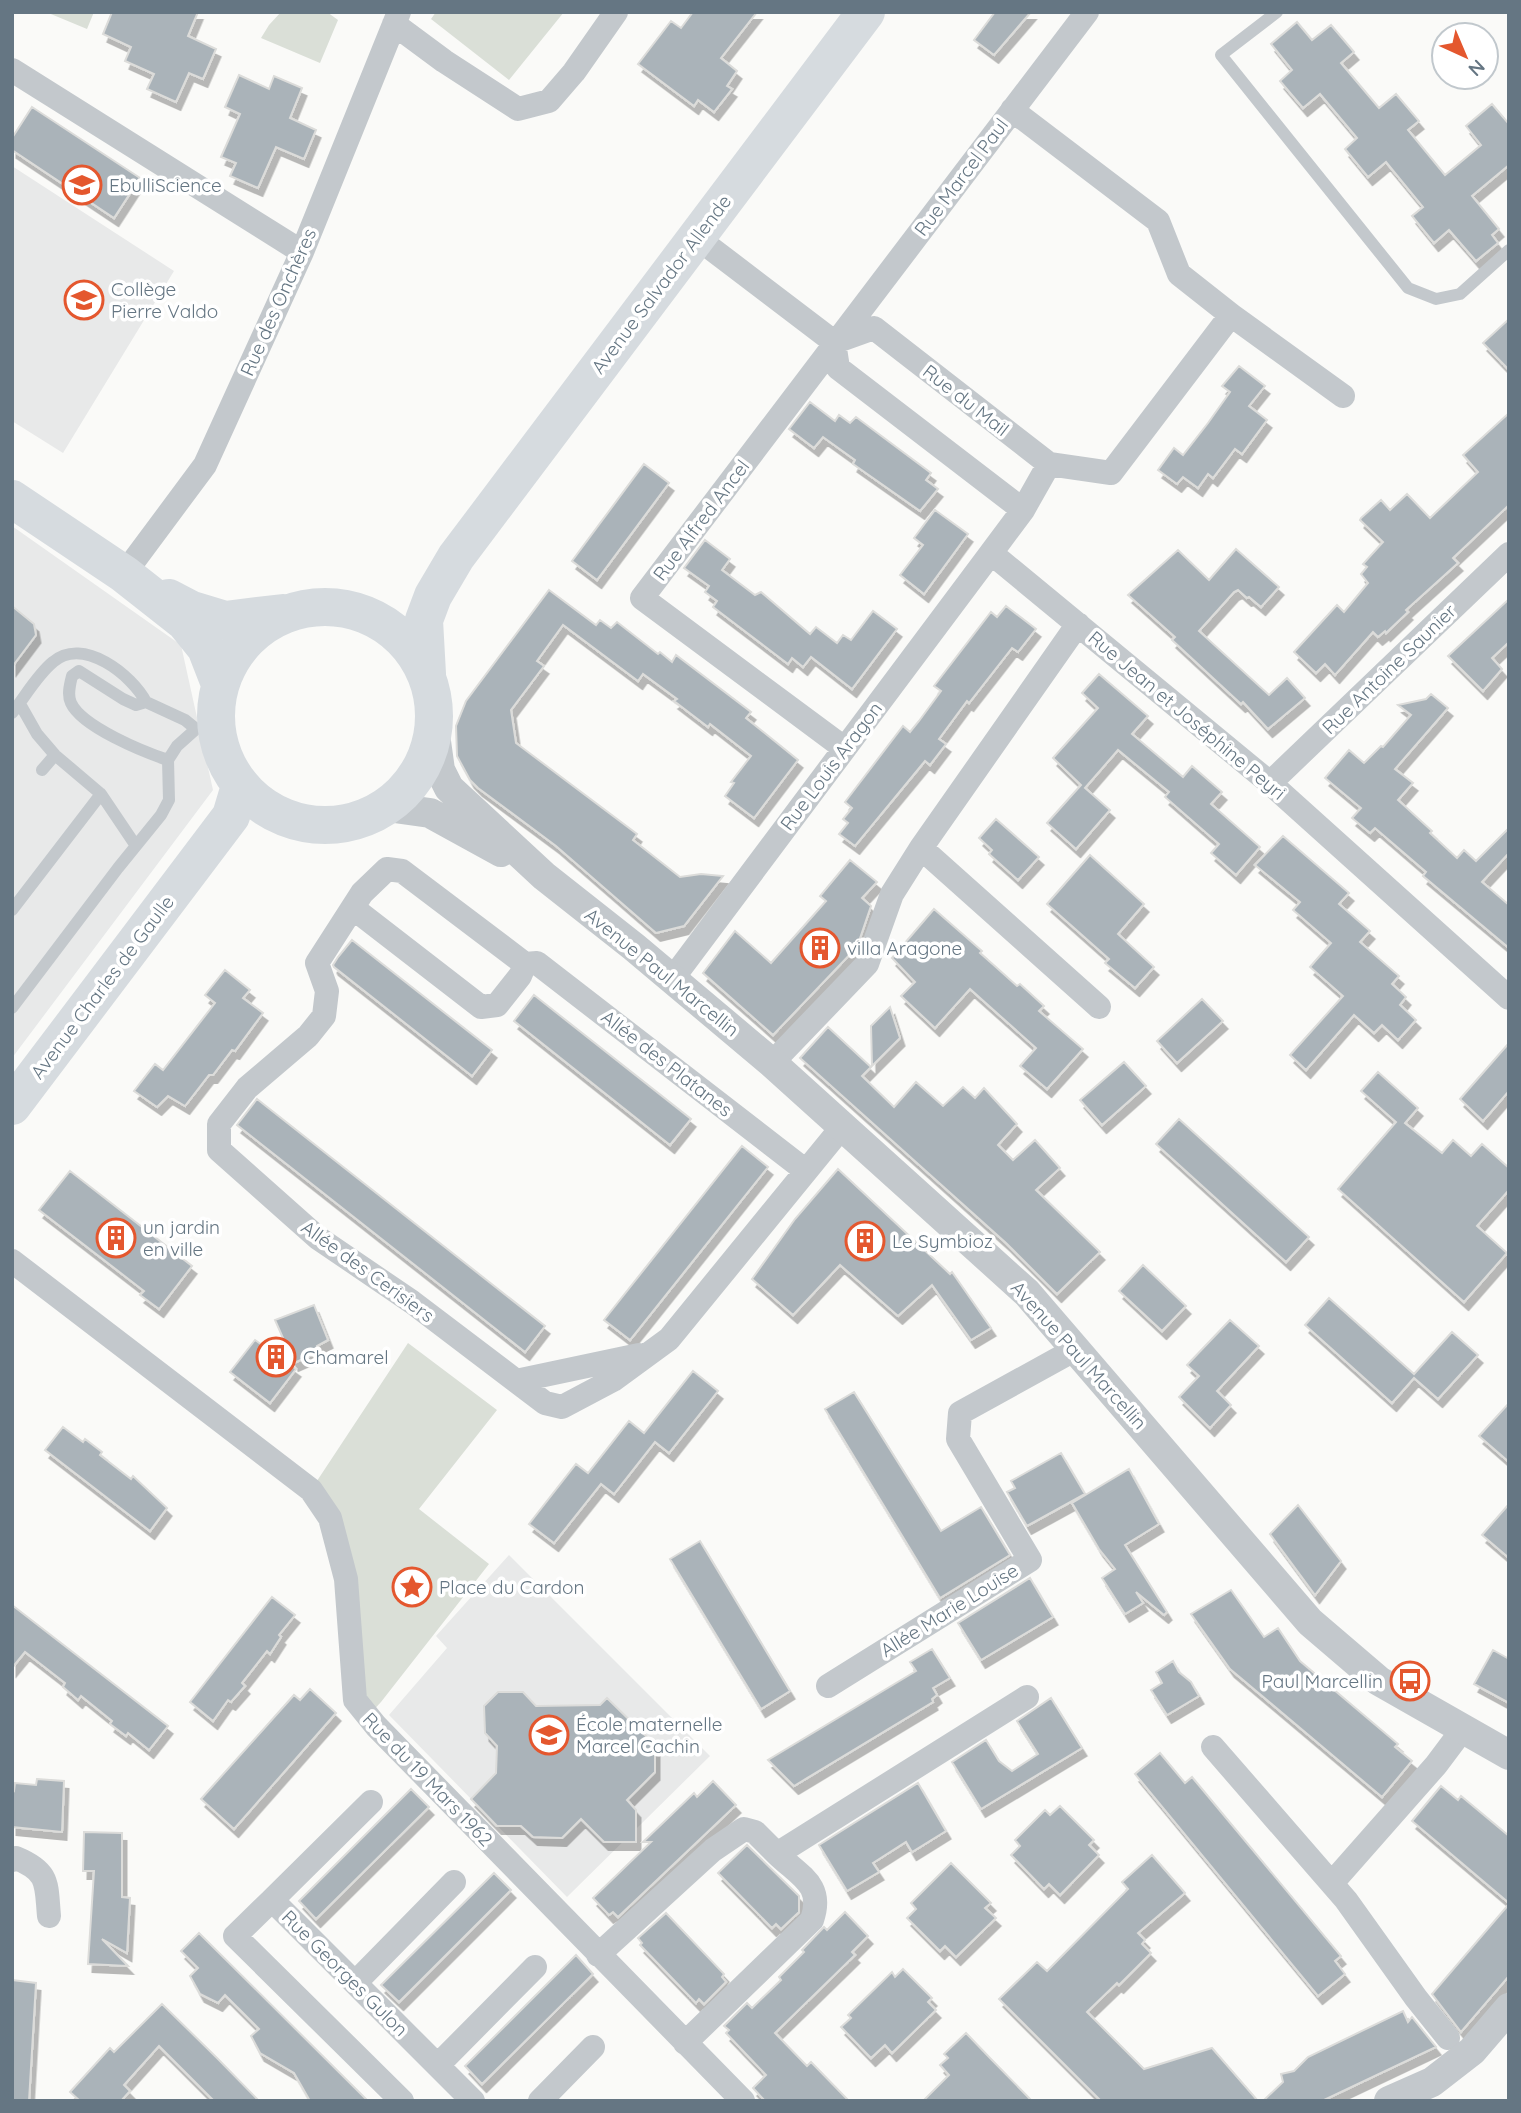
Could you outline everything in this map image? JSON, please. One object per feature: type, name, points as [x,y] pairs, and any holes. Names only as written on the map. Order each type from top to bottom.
[{"type":"main road","name":"Avenue Salvador Allende","points":[[426,674],[424,620],[433,596],[456,557],[866,12]]},
{"type":"main road","points":[[12,499],[124,574],[185,622],[206,648],[220,684]]},
{"type":"main road","name":"Avenue Salvador Allende","points":[[363,613],[401,602],[424,588],[456,557]]},
{"type":"main road","points":[[124,574],[192,610],[225,620],[328,606],[363,613],[390,627],[411,648],[426,674],[433,701],[434,727],[429,751],[419,773],[405,792],[387,807],[352,823],[325,827],[295,821],[274,810],[240,786],[206,728],[220,684],[236,652],[261,627],[292,611]]},
{"type":"main road","name":"Avenue Charles de Gaulle","points":[[12,1106],[231,816],[240,786]]},
{"type":"main road","name":"Avenue Charles de Gaulle","points":[[191,868],[274,810]]},
{"type":"street","points":[[397,18],[444,61],[518,109],[549,101],[574,72],[616,12]]},
{"type":"street","name":"Rue Marcel Paul","points":[[834,342],[1087,12]]},
{"type":"street","name":"Rue des Onchères","points":[[124,574],[205,465],[302,252],[397,18]]},
{"type":"street","points":[[12,70],[302,252]]},
{"type":"street","points":[[1012,110],[1158,221],[1179,274],[1343,396]]},
{"type":"street","points":[[696,237],[834,342],[838,368],[1023,510]]},
{"type":"street","points":[[1078,624],[991,553],[1023,510],[1049,464],[1111,472],[1231,315]]},
{"type":"street","name":"Rue du Mail","points":[[834,342],[874,328],[1049,464]]},
{"type":"street","name":"Rue Alfred Ancel","points":[[834,342],[642,598],[844,748]]},
{"type":"street","name":"Rue Louis Aragon","points":[[673,978],[991,553]]},
{"type":"street","name":"Rue Antoine Saunier","points":[[1270,783],[1509,554]]},
{"type":"street","name":"Rue Jean et Joséphine Peyri","points":[[772,1063],[867,964],[892,894],[921,848],[1078,624],[1270,783],[1509,998]]},
{"type":"street","name":"Avenue Paul Marcellin","points":[[434,727],[440,770],[449,788],[544,876],[673,978],[772,1063],[1027,1293],[1310,1622],[1379,1681],[1509,1755]]},
{"type":"street","name":"Avenue Paul Marcellin","points":[[387,807],[430,813],[544,876]]},
{"type":"street","points":[[921,848],[1099,1007]]},
{"type":"street","name":"Allée des Platanes","points":[[348,915],[362,893],[387,869],[402,870],[525,964],[537,963],[806,1171]]},
{"type":"street","points":[[348,915],[481,1007],[497,1005],[520,976],[525,964]]},
{"type":"street","name":"Allée des Cerisiers","points":[[348,915],[317,962],[327,991],[324,1016],[308,1035],[247,1088],[219,1124],[219,1150],[318,1238],[412,1303],[516,1381],[543,1408],[562,1407],[613,1380],[669,1339],[842,1128]]},
{"type":"street","name":"Rue du 19 Mars 1962","points":[[12,1261],[311,1490],[330,1518],[346,1579],[355,1700],[376,1726],[743,2101]]},
{"type":"street","name":"Allée Marie Louise","points":[[828,1686],[1030,1559],[958,1439],[960,1413],[1076,1349]]},
{"type":"street","points":[[516,1381],[650,1353]]},
{"type":"street","points":[[777,1854],[1027,1697]]},
{"type":"street","points":[[1332,1883],[1436,1765],[1463,1729]]},
{"type":"street","points":[[1213,1747],[1332,1883],[1448,2038]]},
{"type":"street","points":[[272,1900],[371,1802]]},
{"type":"street","points":[[598,1955],[713,1850],[744,1829],[755,1832],[814,1889],[817,1905],[812,1920],[685,2043]]},
{"type":"street","points":[[12,1860],[16,1858],[35,1866],[41,1873],[46,1884],[49,1916]]},
{"type":"street","points":[[355,1983],[454,1882]]},
{"type":"street","name":"Rue Georges Gulon","points":[[402,2101],[234,1936],[272,1900],[473,2101]]},
{"type":"street","points":[[438,2065],[535,1967]]},
{"type":"street","points":[[1390,2101],[1432,2082],[1472,2051],[1509,2008]]},
{"type":"street","points":[[540,2101],[593,2047]]},
{"type":"lane","points":[[1277,12],[1221,55],[1408,288],[1436,299],[1460,293],[1509,250]]},
{"type":"lane","points":[[136,846],[101,794],[55,755],[16,708],[52,662],[64,654],[87,654],[127,676],[146,702],[206,728]]},
{"type":"lane","points":[[93,657],[72,676],[69,687],[70,702],[84,718],[118,740],[168,760]]},
{"type":"lane","points":[[79,671],[123,699],[136,705],[146,702]]},
{"type":"lane","points":[[12,1008],[161,815],[169,800],[168,760],[177,746],[206,728]]},
{"type":"lane","points":[[42,770],[55,755]]},
{"type":"lane","points":[[12,910],[101,794]]},
{"type":"shaded area","points":[[46,12],[94,12],[87,29]]},
{"type":"shaded area","points":[[281,12],[327,12],[338,20],[320,63],[261,38]]},
{"type":"shaded area","points":[[436,12],[564,12],[509,80],[431,19]]},
{"type":"shaded area","name":"Collège Pierre Valdo","points":[[12,166],[174,271],[63,453],[12,421]]},
{"type":"shaded area","points":[[12,526],[181,645],[213,790],[12,1058]]},
{"type":"shaded area","points":[[408,1343],[497,1410],[419,1509],[489,1564],[368,1716],[346,1579],[311,1490]]},
{"type":"shaded area","name":"École maternelle Marcel Cachin","points":[[509,1555],[710,1756],[567,1897],[389,1715],[447,1648],[436,1636]]},
{"type":"building","points":[[112,12],[198,12],[188,36],[216,49],[203,79],[189,73],[176,102],[147,89],[154,74],[125,61],[131,47],[103,34]]},
{"type":"building","points":[[693,12],[757,12],[721,58],[737,71],[727,86],[732,89],[714,112],[698,100],[694,106],[638,64],[671,21],[681,28]]},
{"type":"building","points":[[995,12],[1031,12],[994,55],[974,40]]},
{"type":"building","points":[[1297,22],[1312,40],[1331,25],[1354,52],[1341,63],[1379,108],[1396,94],[1419,121],[1408,130],[1445,175],[1481,145],[1466,126],[1492,104],[1509,124],[1509,165],[1472,196],[1499,229],[1492,235],[1498,243],[1476,261],[1449,230],[1434,243],[1412,216],[1423,207],[1386,162],[1368,177],[1345,149],[1357,138],[1320,94],[1303,108],[1280,81],[1292,70],[1271,44]]},
{"type":"building","points":[[239,75],[269,89],[274,76],[302,88],[290,118],[316,130],[304,159],[276,147],[258,188],[230,176],[236,163],[221,157],[240,114],[225,107]]},
{"type":"building","points":[[32,107],[140,178],[114,218],[12,150],[12,138]]},
{"type":"building","points":[[1509,319],[1509,370],[1483,343]]},
{"type":"building","points":[[1239,366],[1265,386],[1249,406],[1267,420],[1242,454],[1235,449],[1213,478],[1208,474],[1198,488],[1183,477],[1177,484],[1158,470],[1174,448],[1183,455],[1208,423],[1230,392],[1222,386]]},
{"type":"building","points":[[810,402],[835,421],[839,415],[850,423],[856,417],[931,473],[926,480],[938,489],[920,511],[853,464],[855,460],[823,437],[814,448],[789,429]]},
{"type":"building","points":[[1509,413],[1509,505],[1453,558],[1458,563],[1406,610],[1408,612],[1386,633],[1385,631],[1378,637],[1373,632],[1335,675],[1325,664],[1316,673],[1294,652],[1337,605],[1344,612],[1368,583],[1361,574],[1367,567],[1363,564],[1383,542],[1361,518],[1381,500],[1390,510],[1407,494],[1430,518],[1478,472],[1463,455]]},
{"type":"building","points":[[644,464],[669,483],[597,580],[572,561]]},
{"type":"building","points":[[935,510],[968,534],[924,594],[900,575],[923,545],[914,538]]},
{"type":"building","points":[[705,540],[730,559],[722,570],[755,595],[761,592],[810,634],[816,627],[837,643],[843,635],[851,640],[873,611],[897,629],[852,689],[811,657],[803,667],[792,658],[788,664],[713,607],[717,601],[705,592],[709,586],[684,568]]},
{"type":"building","points":[[1236,549],[1279,587],[1261,607],[1238,590],[1234,592],[1199,631],[1269,695],[1287,678],[1305,698],[1268,729],[1243,702],[1241,704],[1172,640],[1175,637],[1128,595],[1178,550],[1209,580]]},
{"type":"building","points":[[549,590],[596,625],[600,620],[611,628],[617,622],[672,662],[676,655],[751,712],[746,718],[798,760],[754,818],[725,796],[734,783],[731,782],[751,756],[710,724],[708,727],[674,701],[677,699],[643,674],[638,681],[563,625],[537,661],[544,666],[511,710],[516,743],[637,834],[633,840],[680,877],[701,874],[723,876],[684,926],[656,933],[556,846],[478,788],[470,780],[457,756],[456,726],[466,701]]},
{"type":"building","points":[[1509,599],[1509,642],[1492,658],[1502,669],[1483,691],[1448,656]]},
{"type":"building","points":[[12,606],[34,624],[36,635],[12,667]]},
{"type":"building","points":[[1006,606],[1036,629],[1018,652],[1012,648],[969,703],[967,701],[939,739],[946,744],[930,765],[925,761],[855,846],[839,834],[848,823],[843,819],[852,808],[845,802],[903,726],[910,732],[919,721],[941,691],[934,686],[991,612],[997,617]]},
{"type":"building","points":[[1099,674],[1148,716],[1132,734],[1183,777],[1192,766],[1222,792],[1211,804],[1260,847],[1236,875],[1211,853],[1219,844],[1165,797],[1169,792],[1118,750],[1085,788],[1110,810],[1076,849],[1047,823],[1081,785],[1053,758],[1098,708],[1082,693]]},
{"type":"building","points":[[1431,694],[1448,708],[1395,769],[1413,783],[1398,800],[1457,858],[1464,850],[1476,861],[1509,828],[1509,853],[1482,882],[1509,905],[1509,948],[1423,876],[1426,872],[1375,828],[1370,833],[1352,818],[1361,808],[1325,778],[1349,750],[1364,763],[1383,747],[1411,715],[1398,705],[1426,699]]},
{"type":"building","points":[[996,819],[1039,857],[1018,880],[989,854],[992,850],[979,838]]},
{"type":"building","points":[[1283,836],[1349,893],[1339,904],[1370,931],[1360,942],[1399,976],[1392,984],[1406,997],[1400,1005],[1416,1020],[1398,1040],[1382,1025],[1374,1033],[1354,1015],[1306,1070],[1290,1055],[1343,996],[1310,967],[1331,943],[1293,910],[1300,902],[1255,865]]},
{"type":"building","points":[[1090,855],[1144,904],[1118,934],[1154,967],[1135,988],[1105,963],[1109,959],[1047,904]]},
{"type":"building","name":"villa Aragone","points":[[850,860],[877,882],[862,898],[871,906],[857,947],[773,1035],[703,973],[735,931],[771,963],[826,901],[820,896]]},
{"type":"building","points":[[934,909],[1017,986],[1020,984],[1044,1006],[1039,1011],[1083,1049],[1047,1089],[1020,1066],[1036,1048],[970,989],[935,1028],[901,996],[915,982],[892,958]]},
{"type":"building","points":[[352,940],[492,1050],[472,1076],[334,967],[338,957]]},
{"type":"building","points":[[225,970],[250,990],[243,998],[263,1013],[235,1051],[232,1050],[213,1075],[209,1075],[185,1106],[168,1096],[157,1107],[134,1091],[155,1064],[163,1070],[215,1003],[205,995]]},
{"type":"building","points":[[534,995],[691,1119],[670,1145],[514,1021]]},
{"type":"building","points":[[1202,999],[1223,1021],[1177,1063],[1157,1041]]},
{"type":"building","points":[[890,1007],[900,1038],[872,1066],[871,1026]]},
{"type":"building","points":[[828,1027],[871,1067],[862,1076],[894,1107],[916,1082],[943,1106],[963,1087],[975,1098],[984,1088],[1017,1124],[998,1145],[1013,1160],[1035,1140],[1060,1168],[1036,1190],[1100,1252],[1057,1294],[1006,1243],[800,1058]]},
{"type":"building","points":[[1509,1043],[1509,1091],[1483,1121],[1460,1099]]},
{"type":"building","points":[[1124,1062],[1146,1086],[1102,1125],[1080,1100]]},
{"type":"building","points":[[1378,1072],[1418,1108],[1405,1123],[1442,1153],[1453,1140],[1471,1156],[1482,1144],[1509,1168],[1509,1190],[1477,1226],[1507,1253],[1464,1302],[1338,1189],[1396,1122],[1361,1091]]},
{"type":"building","points":[[257,1099],[545,1326],[525,1352],[237,1125]]},
{"type":"building","points":[[1179,1119],[1309,1237],[1286,1262],[1156,1144]]},
{"type":"building","points":[[742,1146],[768,1167],[630,1340],[604,1320]]},
{"type":"building","name":"Le Symbioz","points":[[838,1169],[950,1274],[952,1272],[991,1328],[971,1340],[932,1285],[898,1316],[840,1265],[793,1315],[752,1279],[795,1219]]},
{"type":"building","name":"un jardin en ville","points":[[70,1171],[192,1266],[159,1309],[140,1295],[144,1291],[39,1210]]},
{"type":"building","points":[[1143,1265],[1186,1306],[1162,1331],[1119,1291]]},
{"type":"building","points":[[1329,1298],[1414,1374],[1452,1332],[1478,1355],[1438,1399],[1414,1378],[1392,1403],[1305,1325]]},
{"type":"building","points":[[314,1305],[328,1340],[317,1346],[319,1352],[294,1363],[275,1320]]},
{"type":"building","points":[[1230,1320],[1259,1346],[1217,1391],[1231,1405],[1210,1428],[1179,1397],[1199,1376],[1187,1365]]},
{"type":"building","points":[[255,1340],[296,1369],[270,1403],[230,1372]]},
{"type":"building","points":[[693,1371],[718,1391],[669,1453],[655,1442],[614,1494],[601,1484],[554,1543],[529,1524],[576,1464],[588,1473],[629,1421],[644,1433]]},
{"type":"building","points":[[854,1392],[941,1531],[981,1507],[1010,1555],[940,1598],[825,1409]]},
{"type":"building","points":[[1509,1403],[1509,1462],[1479,1436]]},
{"type":"building","points":[[63,1427],[102,1452],[100,1455],[131,1479],[133,1476],[167,1508],[150,1531],[45,1450]]},
{"type":"building","points":[[1061,1453],[1085,1494],[1027,1526],[1007,1492],[1015,1488],[1011,1481]]},
{"type":"building","points":[[1129,1469],[1159,1524],[1125,1545],[1167,1612],[1164,1615],[1136,1592],[1143,1603],[1125,1614],[1102,1578],[1115,1569],[1099,1549],[1072,1503]]},
{"type":"building","points":[[1509,1504],[1509,1558],[1482,1535]]},
{"type":"building","points":[[1298,1505],[1341,1561],[1315,1595],[1270,1534]]},
{"type":"building","points":[[700,1541],[790,1691],[761,1709],[670,1559]]},
{"type":"building","points":[[1030,1578],[1053,1617],[981,1660],[958,1623]]},
{"type":"building","points":[[1231,1590],[1264,1637],[1278,1628],[1300,1661],[1398,1744],[1395,1747],[1412,1761],[1382,1797],[1230,1669],[1191,1614]]},
{"type":"building","points":[[272,1597],[295,1615],[279,1635],[281,1637],[270,1654],[267,1651],[242,1683],[245,1686],[231,1702],[228,1700],[213,1721],[190,1702]]},
{"type":"building","points":[[12,1605],[168,1726],[149,1750],[128,1733],[126,1736],[110,1724],[112,1721],[81,1696],[78,1700],[63,1687],[65,1683],[25,1652],[12,1668]]},
{"type":"building","points":[[932,1649],[950,1678],[933,1688],[937,1695],[932,1699],[933,1702],[794,1786],[768,1760],[916,1671],[910,1662]]},
{"type":"building","points":[[1493,1650],[1509,1659],[1509,1703],[1474,1684]]},
{"type":"building","points":[[1173,1661],[1199,1696],[1167,1715],[1151,1690],[1162,1683],[1156,1672]]},
{"type":"building","points":[[310,1689],[336,1713],[234,1829],[201,1799],[294,1695],[300,1700]]},
{"type":"building","points":[[498,1692],[523,1692],[536,1706],[600,1705],[607,1698],[655,1745],[655,1772],[627,1800],[636,1810],[636,1842],[604,1842],[581,1819],[562,1838],[533,1837],[521,1826],[497,1826],[471,1799],[496,1773],[497,1746],[485,1733],[484,1706]]},
{"type":"building","points":[[1051,1698],[1082,1748],[981,1809],[952,1762],[986,1740],[999,1761],[1012,1771],[1038,1754],[1017,1721]]},
{"type":"building","points":[[1160,1753],[1185,1783],[1192,1777],[1341,1956],[1335,1961],[1345,1974],[1318,1996],[1135,1774]]},
{"type":"building","points":[[37,1779],[64,1781],[62,1832],[12,1827],[12,1790],[14,1791],[15,1783],[36,1785]]},
{"type":"building","points":[[713,1781],[736,1805],[618,1917],[613,1912],[609,1915],[593,1898],[651,1842],[643,1842],[694,1793],[697,1797]]},
{"type":"building","points":[[918,1783],[946,1831],[912,1852],[906,1842],[873,1863],[879,1872],[847,1891],[819,1845]]},
{"type":"building","points":[[1441,1786],[1458,1800],[1461,1796],[1509,1836],[1509,1903],[1412,1821]]},
{"type":"building","points":[[411,1789],[429,1807],[316,1919],[299,1901]]},
{"type":"building","points":[[1060,1806],[1094,1840],[1089,1845],[1099,1855],[1060,1895],[1049,1884],[1044,1889],[1011,1855],[1020,1846],[1015,1840],[1045,1810],[1050,1815]]},
{"type":"building","points":[[84,1832],[122,1833],[122,1897],[130,1898],[127,1953],[102,1939],[128,1966],[88,1964],[94,1871],[83,1871]]},
{"type":"building","points":[[747,1845],[799,1896],[799,1912],[781,1929],[776,1924],[772,1928],[718,1873]]},
{"type":"building","points":[[1152,1855],[1185,1893],[1138,1933],[1145,1940],[1142,1944],[1151,1953],[1087,2012],[1144,2069],[1212,2048],[1258,2101],[1101,2101],[999,1999],[1037,1962],[1047,1971],[1128,1889],[1122,1882]]},
{"type":"building","points":[[951,1863],[991,1903],[985,1908],[996,1918],[956,1957],[945,1946],[940,1951],[907,1918],[916,1909],[911,1903]]},
{"type":"building","points":[[494,1873],[511,1890],[399,2002],[381,1985]]},
{"type":"building","points":[[1509,1904],[1509,1976],[1461,2032],[1432,1994]]},
{"type":"building","points":[[845,1912],[868,1936],[852,1952],[855,1955],[775,2033],[807,2066],[811,2062],[849,2101],[765,2101],[753,2088],[766,2075],[726,2033],[729,2030],[724,2026],[747,2003],[752,2008],[781,1980],[779,1977],[824,1927],[827,1930]]},
{"type":"building","points":[[666,1913],[724,1974],[722,1977],[726,1982],[704,2004],[699,1999],[696,2003],[640,1945],[642,1943],[638,1938]]},
{"type":"building","points":[[199,1933],[368,2101],[310,2101],[294,2073],[260,2053],[251,2036],[259,2029],[225,1995],[218,2003],[200,1994],[190,1976],[198,1968],[181,1951]]},
{"type":"building","points":[[576,1955],[593,1974],[482,2084],[465,2066]]},
{"type":"building","points":[[903,1969],[932,1998],[928,2002],[936,2010],[892,2053],[885,2045],[871,2058],[841,2027],[851,2018],[848,2015],[892,1972],[895,1977]]},
{"type":"building","points":[[12,1980],[36,1983],[29,2101],[12,2101]]},
{"type":"building","points":[[162,2004],[259,2101],[214,2101],[159,2046],[124,2085],[130,2091],[121,2101],[80,2101],[70,2092],[110,2048],[114,2052]]},
{"type":"building","points":[[1403,2011],[1408,2022],[1412,2017],[1436,2047],[1322,2101],[1263,2101],[1283,2082],[1281,2074],[1294,2071],[1308,2057]]},
{"type":"building","points":[[966,2033],[1032,2101],[923,2101],[949,2075],[940,2065],[948,2058],[944,2054]]},
{"type":"place","name":"EbulliScience","points":[[82,185]]},
{"type":"place","name":"Collège Pierre Valdo","points":[[84,300]]},
{"type":"place","name":"villa Aragone","points":[[820,948]]},
{"type":"place","name":"un jardin en ville","points":[[116,1238]]},
{"type":"place","name":"Le Symbioz","points":[[865,1241]]},
{"type":"place","name":"Chamarel","points":[[276,1357]]},
{"type":"place","name":"Place du Cardon","points":[[412,1587]]},
{"type":"place","name":"Paul Marcellin","points":[[1410,1681]]},
{"type":"place","name":"École maternelle Marcel Cachin","points":[[549,1735]]}]
